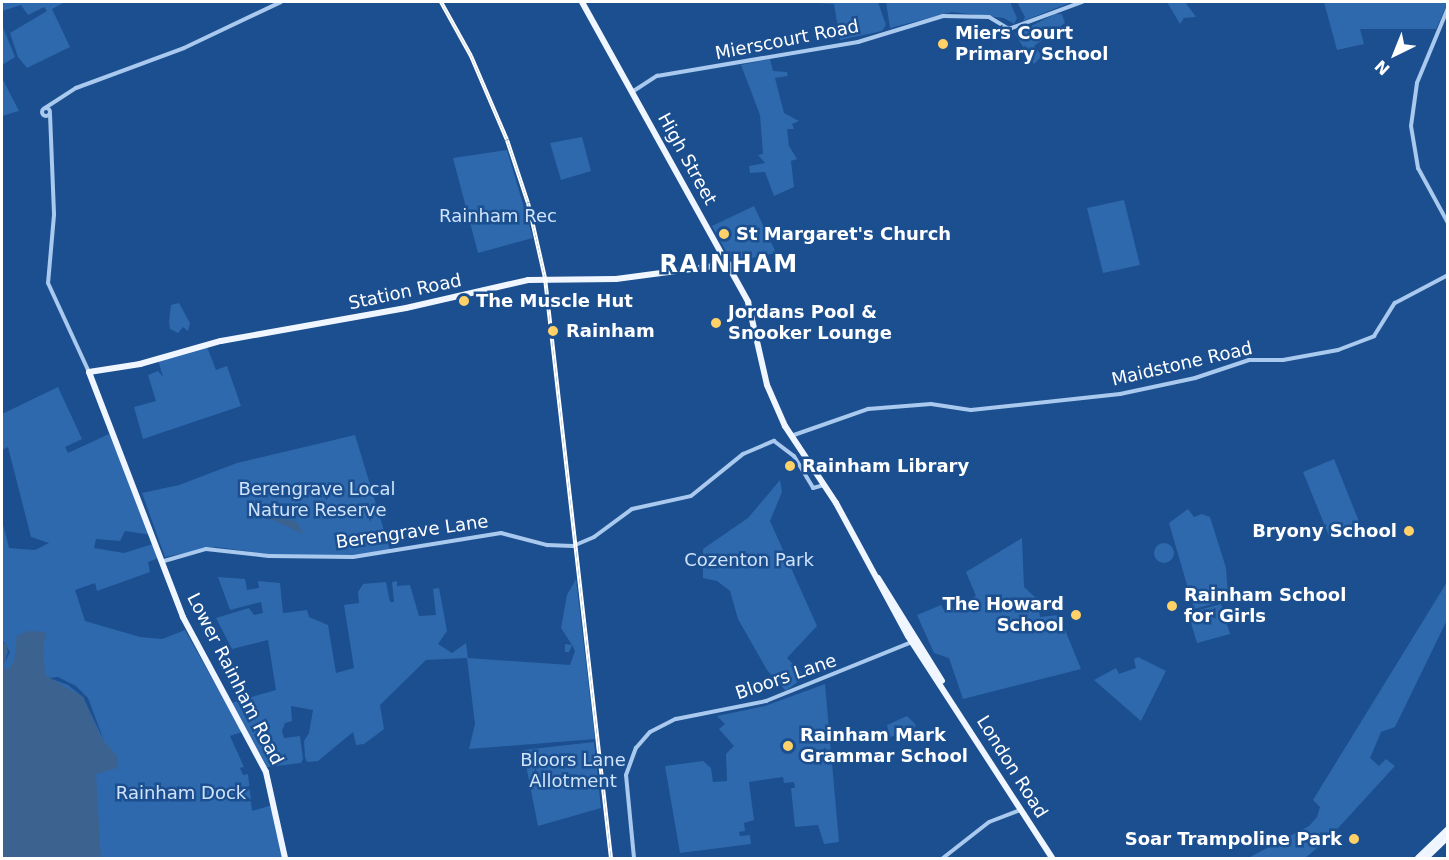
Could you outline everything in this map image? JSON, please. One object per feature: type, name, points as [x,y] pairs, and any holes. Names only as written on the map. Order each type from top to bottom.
[{"type":"main road","name":"High Street","points":[[582,2],[729,264],[754,319],[770,394],[791,436]]},
{"type":"main road","name":"Station Road","points":[[90,372],[140,364],[221,341],[416,306],[528,280],[613,279],[729,264]]},
{"type":"main road","name":"Lower Rainham Road","points":[[90,372],[117,451],[164,561],[183,617],[265,771],[285,858]]},
{"type":"main road","name":"London Road","points":[[791,436],[824,485],[914,641],[1052,858]]},
{"type":"main road","points":[[1418,858],[1448,829]]},
{"type":"main road","points":[[1426,858],[1448,837]]},
{"type":"street","points":[[45,108],[76,88],[184,48],[281,2]]},
{"type":"street","name":"Mierscourt Road","points":[[632,92],[659,76],[858,42],[943,16],[989,17],[1009,29],[1082,2]]},
{"type":"street","points":[[1448,8],[1417,82],[1411,119],[1418,168],[1448,223]]},
{"type":"street","points":[[54,102],[48,114],[54,209],[48,286],[90,372]]},
{"type":"street","points":[[45,108],[48,114]]},
{"type":"street","points":[[45,108],[48,114]]},
{"type":"street","name":"Maidstone Road","points":[[791,436],[868,409],[931,404],[971,410],[1120,394],[1195,378],[1249,360],[1283,360],[1338,350],[1374,336],[1395,303],[1448,275]]},
{"type":"street","name":"Berengrave Lane","points":[[164,561],[206,549],[269,556],[353,557],[501,533],[547,545],[573,546],[594,537],[632,509],[691,496],[743,454],[777,441],[794,456],[813,489],[824,485]]},
{"type":"street","name":"Bloors Lane","points":[[634,858],[627,769],[638,744],[660,725],[766,701],[914,641]]},
{"type":"street","points":[[944,858],[989,822],[1020,810]]},
{"type":"green space","points":[[2,2],[65,2],[52,9],[70,47],[27,68],[18,57],[10,33],[47,11],[44,7],[28,15],[21,5],[2,11]]},
{"type":"green space","points":[[800,2],[878,2],[886,25],[882,31],[840,40],[834,4]]},
{"type":"green space","points":[[886,2],[1010,2],[1017,18],[1014,24],[1004,18],[952,12],[890,28]]},
{"type":"green space","points":[[1017,2],[1072,2],[1023,21],[1025,17]]},
{"type":"green space","points":[[1167,2],[1185,2],[1196,17],[1184,18],[1180,24]]},
{"type":"green space","points":[[1324,2],[1448,2],[1436,29],[1360,29],[1364,44],[1337,50]]},
{"type":"green space","points":[[1055,14],[1062,14],[1065,23],[1034,46],[1042,56],[1034,64],[1015,34]]},
{"type":"green space","points":[[2,25],[15,57],[2,65]]},
{"type":"green space","points":[[770,59],[773,71],[787,72],[788,76],[775,78],[784,113],[799,121],[792,124],[794,129],[787,129],[789,146],[797,159],[791,161],[794,187],[774,196],[765,172],[750,173],[749,166],[765,163],[758,155],[763,154],[760,115],[741,65]]},
{"type":"green space","points":[[2,78],[19,111],[2,116]]},
{"type":"green space","points":[[582,137],[591,171],[561,180],[550,143]]},
{"type":"green space","name":"Rainham Rec","points":[[507,150],[533,238],[478,253],[453,158]]},
{"type":"green space","points":[[1124,200],[1140,265],[1103,273],[1087,208]]},
{"type":"green space","points":[[754,206],[776,253],[732,262],[712,226]]},
{"type":"green space","points":[[179,303],[190,323],[188,331],[183,327],[178,333],[170,329],[169,322],[171,305]]},
{"type":"green space","points":[[207,347],[216,370],[227,366],[241,406],[143,439],[134,407],[156,401],[148,375],[158,371],[163,377],[158,360]]},
{"type":"green space","name":"Rainham Dock","points":[[58,387],[82,439],[65,447],[68,453],[109,434],[152,535],[125,531],[120,541],[96,539],[94,548],[124,553],[156,543],[161,557],[148,562],[150,572],[97,591],[95,583],[75,590],[85,621],[140,637],[162,639],[185,630],[242,732],[230,736],[244,767],[240,768],[243,775],[248,774],[252,811],[272,805],[285,858],[2,858],[9,787],[2,643],[8,651],[4,664],[10,652],[2,640],[2,520],[9,548],[35,550],[49,543],[31,537],[8,447],[2,450],[2,414]],"holes":[[[58,677],[76,686],[88,698],[104,741],[83,697],[68,685],[49,678]]]},
{"type":"green space","name":"Berengrave Local Nature Reserve","points":[[355,435],[390,550],[345,556],[281,556],[216,547],[165,557],[142,493],[179,485],[237,463]]},
{"type":"green space","points":[[1334,459],[1360,524],[1329,536],[1303,472]]},
{"type":"green space","name":"Cozenton Park","points":[[780,480],[782,492],[770,521],[817,626],[787,658],[805,676],[786,691],[767,670],[738,619],[730,591],[717,581],[703,578],[703,549],[748,518]]},
{"type":"green space","points":[[1188,509],[1194,517],[1202,514],[1210,517],[1226,568],[1228,595],[1223,601],[1194,609],[1169,523]]},
{"type":"green space","points":[[1022,538],[1024,587],[1038,600],[1040,617],[1059,615],[1081,669],[963,699],[949,658],[934,653],[917,615],[941,605],[945,612],[976,596],[966,572]]},
{"type":"green space","points":[[1164,543],[1171,546],[1174,553],[1171,560],[1164,563],[1157,560],[1154,553],[1157,546]]},
{"type":"green space","points":[[218,577],[245,579],[247,590],[259,588],[258,581],[280,583],[283,613],[307,610],[309,617],[328,625],[336,673],[354,668],[344,605],[359,603],[358,592],[363,584],[386,582],[390,602],[394,602],[392,582],[397,581],[397,586],[410,585],[419,616],[436,615],[433,589],[439,588],[447,631],[438,644],[452,653],[466,643],[468,658],[570,665],[575,651],[561,628],[567,595],[576,579],[595,739],[469,749],[475,724],[467,658],[426,660],[380,705],[384,729],[364,744],[356,745],[353,732],[318,761],[307,762],[305,757],[304,741],[309,733],[313,710],[291,706],[292,721],[285,723],[282,731],[284,738],[300,736],[303,759],[301,763],[267,767],[231,703],[276,690],[268,640],[232,649],[216,618],[249,608],[254,615],[263,613],[261,602],[230,610]]},
{"type":"green space","points":[[1447,582],[1447,620],[1395,727],[1381,732],[1370,758],[1379,766],[1386,759],[1395,766],[1328,839],[1305,858],[1248,858],[1309,826],[1317,817],[1320,807],[1313,800]]},
{"type":"green space","points":[[1221,604],[1230,634],[1197,643],[1188,613]]},
{"type":"green space","points":[[565,644],[572,645],[569,652],[565,652]]},
{"type":"green space","points":[[1138,657],[1166,671],[1141,721],[1094,680],[1116,668],[1119,674],[1136,668],[1134,659]]},
{"type":"green space","name":"Rainham Mark Grammar School","points":[[825,684],[839,842],[824,844],[818,825],[795,827],[791,788],[795,788],[794,782],[784,783],[783,777],[749,782],[754,820],[744,823],[745,831],[739,832],[740,836],[750,835],[751,844],[680,853],[665,766],[703,761],[711,768],[713,782],[727,781],[726,754],[734,746],[719,729],[725,724],[717,716],[765,706]]},
{"type":"green space","points":[[907,716],[916,725],[913,730],[890,737],[887,725]]},
{"type":"green space","name":"Bloors Lane Allotment","points":[[594,742],[601,808],[538,826],[523,750]]},
{"type":"shaded area","points":[[260,511],[297,522],[303,534],[273,520],[247,515]]},
{"type":"shaded area","points":[[28,631],[46,632],[43,648],[45,675],[83,697],[102,739],[118,757],[117,768],[96,774],[101,858],[2,858],[2,643],[8,646],[3,667],[8,670],[14,661],[17,636]]},
{"type":"railway","points":[[441,2],[471,56],[507,140],[528,203],[545,278],[611,858]]},
{"type":"place","name":"Miers Court Primary School","points":[[943,44]]},
{"type":"place","name":"St Margaret's Church","points":[[724,234]]},
{"type":"place","name":"The Muscle Hut","points":[[464,301]]},
{"type":"place","name":"Jordans Pool & Snooker Lounge","points":[[716,323]]},
{"type":"place","name":"Rainham","points":[[553,331]]},
{"type":"place","name":"Rainham Library","points":[[790,466]]},
{"type":"place","name":"Bryony School","points":[[1409,531]]},
{"type":"place","name":"Rainham School for Girls","points":[[1172,606]]},
{"type":"place","name":"The Howard School","points":[[1076,615]]},
{"type":"place","name":"Rainham Mark Grammar School","points":[[788,746]]},
{"type":"place","name":"Soar Trampoline Park","points":[[1354,839]]},
{"type":"district","name":"RAINHAM","points":[[729,265]]}]
